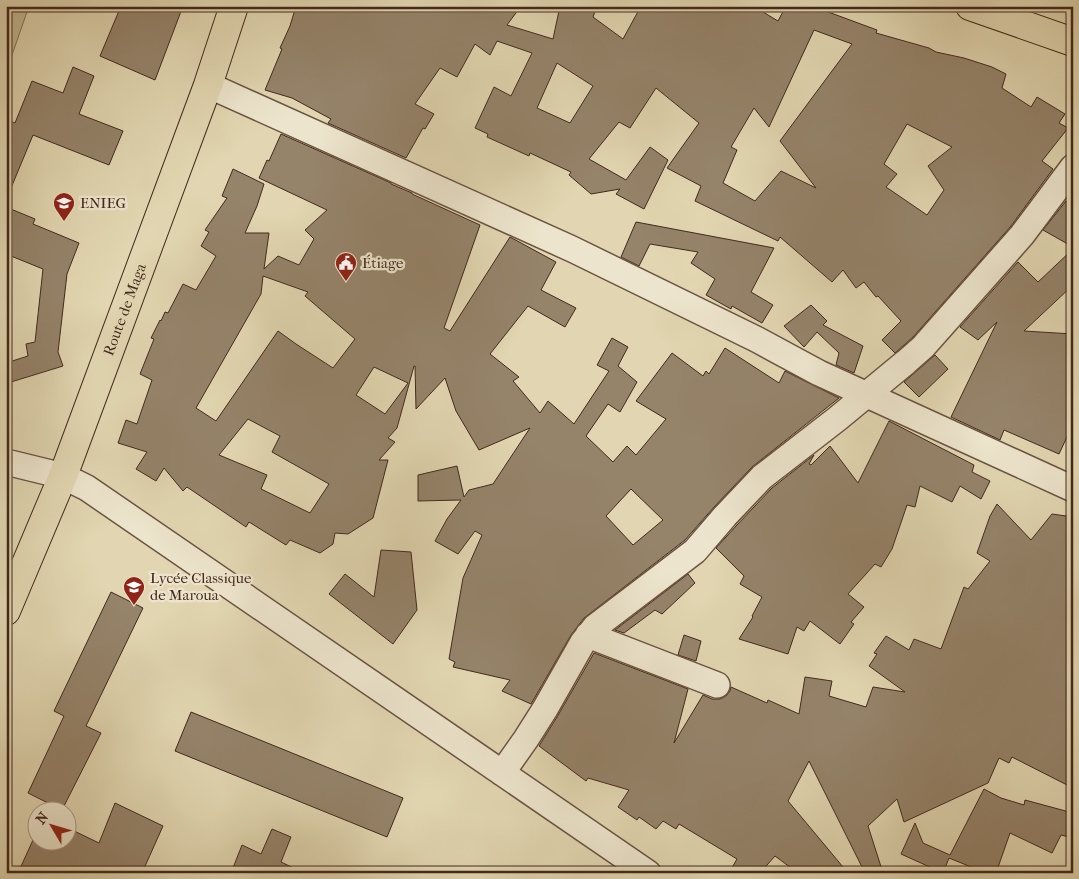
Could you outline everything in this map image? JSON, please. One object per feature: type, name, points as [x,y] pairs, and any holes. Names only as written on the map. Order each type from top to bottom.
[{"type":"main road","name":"Route de Maga","points":[[6,611],[63,476],[208,85],[234,6]]},
{"type":"main road","points":[[970,6],[1073,42]]},
{"type":"street","points":[[208,85],[572,249],[756,339],[819,373],[1073,489]]},
{"type":"street","points":[[502,773],[545,709],[588,635],[695,551],[762,477],[867,395],[922,347],[1026,230],[1073,167]]},
{"type":"street","points":[[6,462],[63,476],[87,488],[648,873]]},
{"type":"street","points":[[588,635],[717,685]]},
{"type":"shaded area","points":[[6,6],[29,6],[11,58],[6,56]]},
{"type":"building","points":[[121,6],[183,6],[155,80],[100,56]]},
{"type":"building","points":[[296,6],[521,6],[507,25],[553,39],[560,6],[597,6],[593,17],[623,39],[641,6],[753,6],[778,21],[786,6],[812,6],[877,30],[876,33],[992,67],[1006,74],[1002,88],[1031,107],[1037,97],[1065,114],[1059,123],[1068,128],[1042,161],[1053,169],[1011,226],[913,337],[895,353],[882,340],[901,321],[878,296],[876,297],[864,282],[856,288],[843,270],[832,282],[780,237],[778,241],[695,201],[701,186],[667,168],[699,123],[656,88],[630,128],[619,122],[589,159],[626,180],[650,147],[668,160],[644,209],[616,194],[620,189],[591,194],[569,175],[571,172],[530,153],[529,156],[487,137],[488,134],[475,128],[494,87],[511,96],[532,53],[497,41],[490,55],[475,44],[457,77],[440,68],[415,104],[434,114],[425,129],[423,128],[406,158],[328,123],[331,119],[292,98],[265,90]],"holes":[[[814,30],[852,44],[780,141],[816,188],[781,171],[755,201],[723,183],[737,150],[731,147],[754,108],[769,127]],[[557,63],[593,86],[570,123],[537,108]],[[907,124],[952,147],[928,166],[944,190],[927,215],[886,187],[897,174],[884,164]]]},
{"type":"building","points":[[73,67],[94,76],[79,114],[123,131],[109,165],[33,135],[6,200],[6,119],[15,123],[32,81],[63,93]]},
{"type":"building","points":[[281,134],[480,225],[444,328],[450,331],[510,237],[556,262],[541,290],[576,308],[565,327],[528,306],[490,354],[519,377],[513,381],[540,413],[548,401],[574,424],[609,371],[597,365],[612,338],[628,347],[618,366],[637,382],[620,412],[608,404],[586,436],[613,462],[627,446],[636,455],[666,419],[636,401],[672,353],[703,376],[706,371],[709,374],[725,348],[779,383],[785,371],[839,398],[752,467],[685,540],[584,618],[571,635],[531,704],[502,691],[510,680],[453,667],[455,662],[449,659],[463,578],[482,535],[475,531],[458,554],[435,541],[447,519],[461,500],[418,501],[418,475],[457,466],[464,497],[469,490],[493,484],[530,428],[479,450],[456,411],[445,378],[416,409],[414,366],[397,428],[388,438],[395,442],[379,460],[388,460],[373,518],[348,534],[335,533],[333,544],[320,553],[290,540],[286,545],[249,522],[246,527],[187,487],[183,491],[164,468],[156,481],[136,469],[147,452],[118,443],[126,420],[137,424],[152,380],[140,374],[154,339],[151,338],[160,320],[165,312],[168,313],[183,284],[196,290],[216,256],[201,246],[209,232],[205,230],[227,198],[222,196],[233,169],[264,184],[245,233],[269,233],[264,269],[278,256],[299,265],[314,239],[305,230],[327,210],[259,178],[267,160],[269,161]],"holes":[[[263,276],[308,292],[305,296],[355,339],[333,368],[278,331],[216,421],[196,408],[261,294]],[[374,367],[408,383],[385,414],[356,395]],[[248,419],[280,436],[272,452],[329,484],[310,513],[261,489],[267,475],[219,455]],[[631,489],[663,520],[633,545],[606,516]]]},
{"type":"building","points":[[1066,201],[1073,205],[1073,247],[1043,230]]},
{"type":"building","points":[[6,207],[35,219],[33,224],[79,243],[67,274],[58,352],[63,366],[11,382],[6,370],[6,363],[28,356],[26,344],[35,342],[43,269],[6,254]]},
{"type":"building","points":[[636,222],[774,248],[751,292],[773,305],[762,323],[732,306],[731,309],[706,295],[715,279],[691,263],[698,252],[650,244],[639,266],[621,257]]},
{"type":"building","points":[[1073,249],[1073,285],[1024,331],[1073,334],[1073,424],[1059,454],[1004,430],[1000,440],[951,417],[997,322],[978,340],[960,327],[1018,262],[1038,282]]},
{"type":"building","points":[[811,305],[827,321],[823,325],[863,346],[854,373],[836,365],[839,353],[817,332],[804,347],[784,326]]},
{"type":"building","points":[[935,355],[948,369],[919,397],[904,382]]},
{"type":"building","points":[[889,421],[974,465],[972,472],[990,481],[981,499],[960,486],[952,502],[920,486],[915,507],[907,505],[892,549],[881,567],[875,564],[848,594],[864,607],[851,622],[854,624],[840,644],[810,621],[804,631],[797,627],[788,654],[739,639],[753,617],[762,597],[740,584],[744,576],[716,548],[772,488],[814,455],[809,464],[811,465],[830,446],[858,483]]},
{"type":"building","points":[[997,504],[1031,540],[1052,514],[1073,517],[1073,788],[1012,757],[1009,763],[999,758],[988,783],[904,822],[897,799],[868,826],[883,873],[865,873],[809,761],[788,801],[848,873],[798,873],[775,856],[760,873],[729,873],[737,859],[679,824],[676,829],[663,821],[656,829],[639,817],[637,820],[618,807],[629,790],[588,778],[586,781],[539,746],[594,653],[688,689],[674,743],[703,695],[712,699],[720,699],[726,696],[731,687],[767,703],[768,700],[799,714],[805,677],[832,681],[829,696],[866,707],[873,687],[905,692],[869,666],[877,654],[874,653],[886,636],[909,650],[914,639],[941,649],[964,587],[968,589],[990,561],[977,553],[990,516]]},
{"type":"building","points":[[381,550],[411,552],[417,610],[393,644],[329,594],[345,574],[374,597]]},
{"type":"building","points":[[688,574],[695,583],[662,614],[655,610],[624,633],[615,630]]},
{"type":"building","points":[[111,592],[143,608],[86,726],[101,733],[66,802],[46,802],[28,793],[64,716],[54,711]]},
{"type":"building","points":[[684,635],[701,641],[696,661],[678,655]]},
{"type":"building","points":[[191,712],[403,798],[387,837],[175,751]]},
{"type":"building","points":[[984,789],[1001,798],[1024,805],[1025,800],[1073,813],[1073,838],[1061,835],[1052,853],[1010,833],[996,873],[986,873],[949,858],[943,873],[901,854],[915,823],[923,843],[950,855]]},
{"type":"building","points":[[115,803],[163,826],[142,873],[18,873],[28,851],[78,852],[78,833],[99,843]]},
{"type":"building","points":[[272,829],[291,837],[281,862],[304,873],[231,873],[242,845],[261,854]]},
{"type":"place","name":"ENIEG","points":[[64,222]]},
{"type":"place","name":"Étiage","points":[[346,282]]},
{"type":"place","name":"Lycée Classique de Maroua","points":[[134,606]]}]
